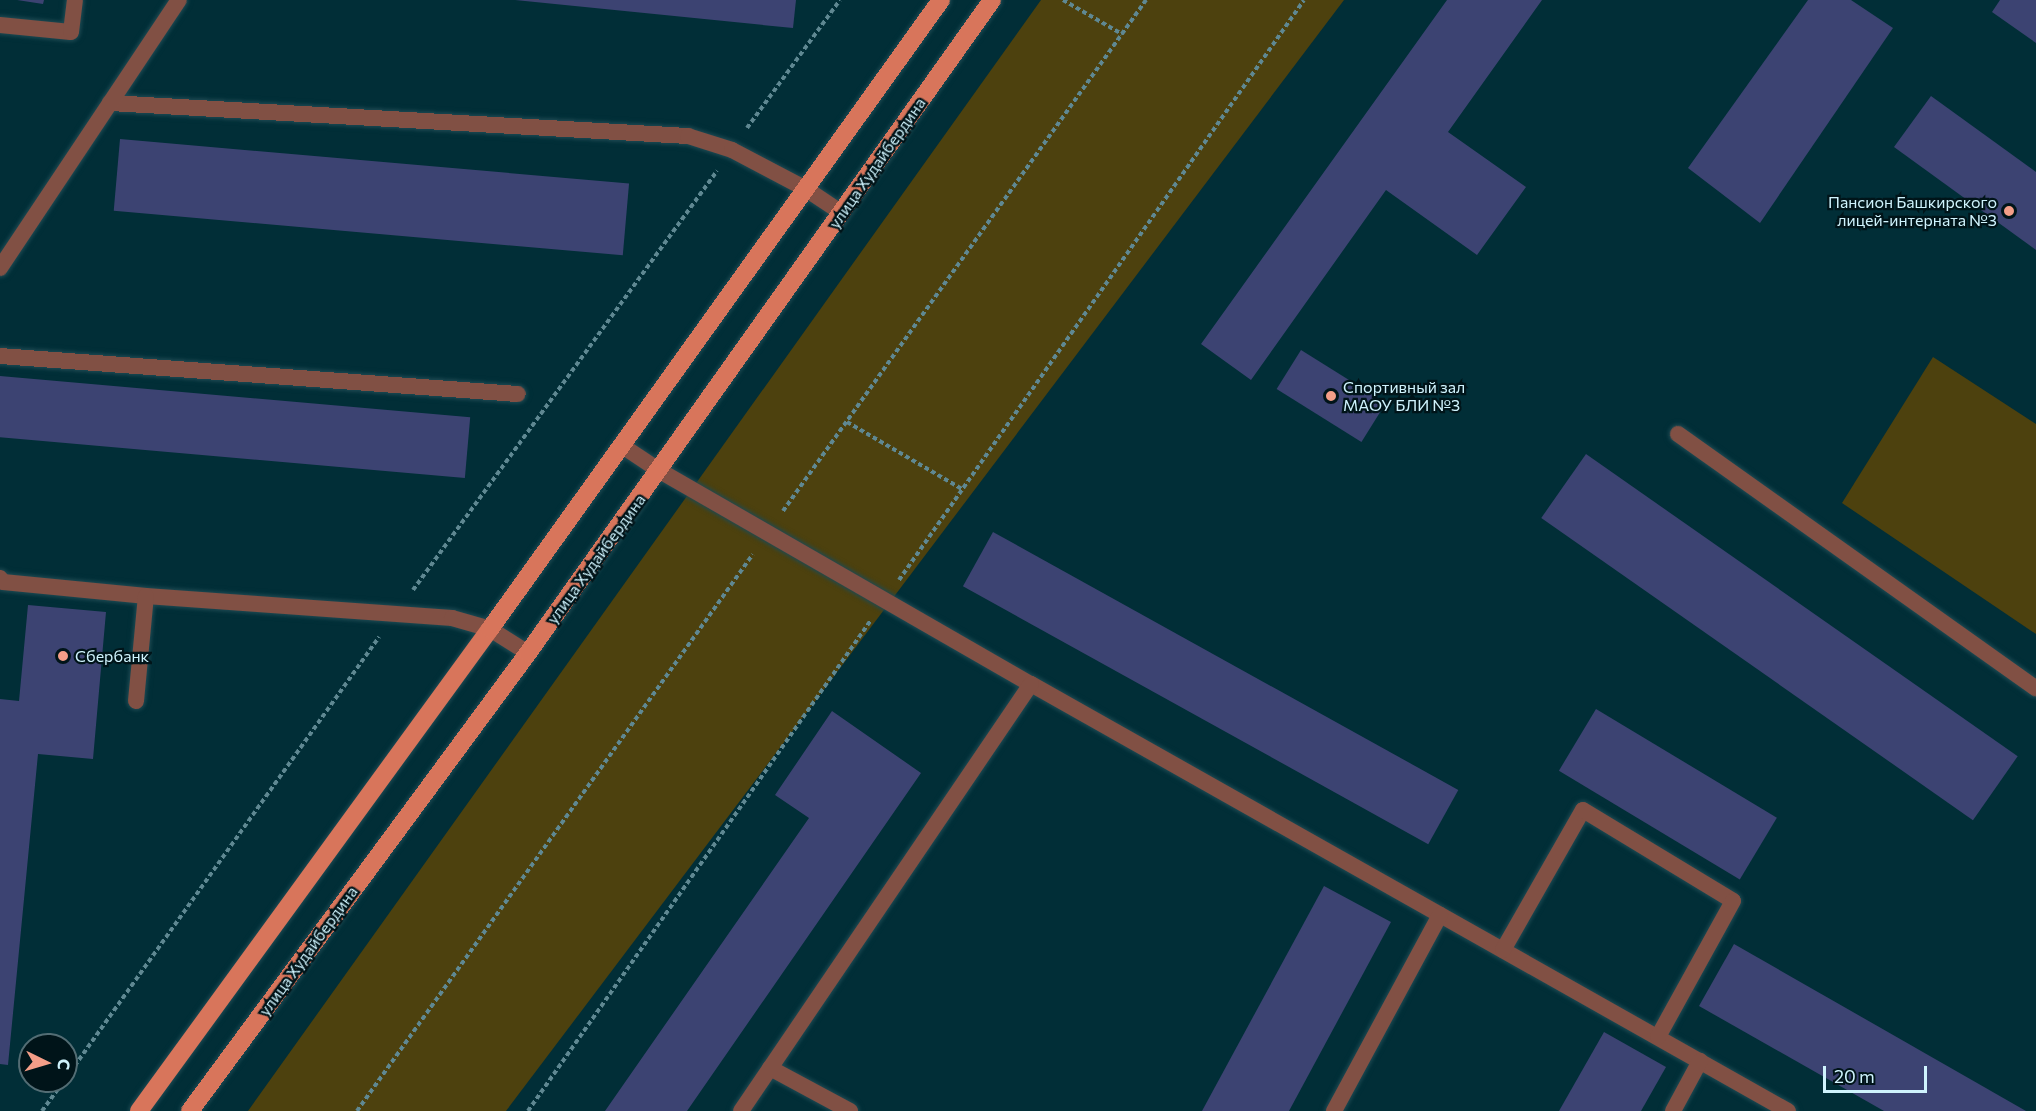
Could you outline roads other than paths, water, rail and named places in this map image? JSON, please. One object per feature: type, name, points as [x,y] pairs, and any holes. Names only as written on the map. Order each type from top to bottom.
[{"type":"main road","points":[[142,1110],[940,0]]},
{"type":"main road","name":"улица Худайбердина","points":[[190,1111],[660,471],[992,0]]},
{"type":"lane","points":[[0,25],[71,32],[75,0]]},
{"type":"lane","points":[[0,268],[179,0]]},
{"type":"lane","points":[[110,103],[688,136],[732,150],[806,189],[842,213]]},
{"type":"lane","points":[[0,356],[518,394]]},
{"type":"lane","points":[[1678,434],[2036,688]]},
{"type":"lane","points":[[621,446],[884,601],[1788,1111]]},
{"type":"lane","points":[[1,583],[146,597],[452,618],[490,629],[528,653]]},
{"type":"lane","points":[[136,701],[146,597]]},
{"type":"lane","points":[[741,1111],[1031,684]]},
{"type":"lane","points":[[1503,950],[1583,810],[1733,901],[1658,1038]]},
{"type":"lane","points":[[1334,1111],[1440,915]]},
{"type":"lane","points":[[1673,1111],[1700,1061]]},
{"type":"lane","points":[[771,1068],[850,1111]]},
{"type":"place","name":"Пансион Башкирского лицей-интерната №3","points":[[2009,211]]},
{"type":"place","name":"Спортивный зал МАОУ БЛИ №3","points":[[1331,396]]},
{"type":"place","name":"Сбербанк","points":[[63,656]]}]
